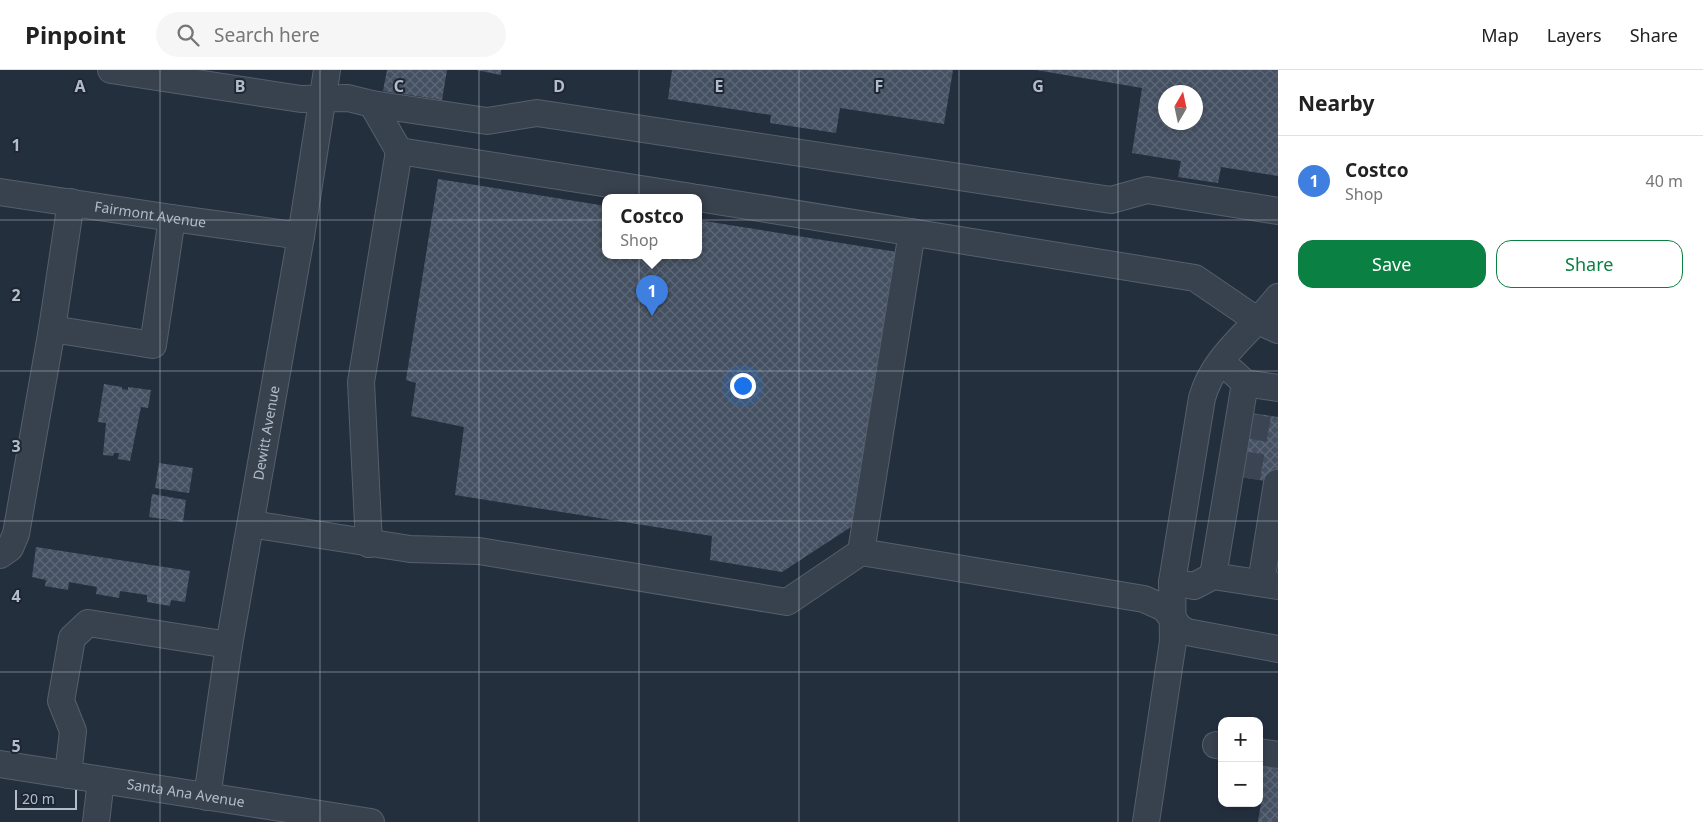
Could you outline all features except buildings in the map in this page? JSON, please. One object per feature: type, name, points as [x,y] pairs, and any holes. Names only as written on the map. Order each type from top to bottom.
[{"type":"street","points":[[111,70],[300,99],[323,97],[348,98],[372,104],[487,121],[537,114],[1111,200],[1148,190],[1278,211]]},
{"type":"street","name":"Dewitt Avenue","points":[[208,797],[229,645],[301,236],[328,70]]},
{"type":"street","points":[[369,544],[361,382],[399,151],[372,104]]},
{"type":"street","points":[[399,151],[673,194]]},
{"type":"street","name":"Fairmont Avenue","points":[[0,192],[301,236]]},
{"type":"street","points":[[702,199],[1195,278],[1268,325]]},
{"type":"street","points":[[0,555],[10,548],[16,534],[52,329],[71,202]]},
{"type":"street","points":[[52,329],[153,345],[172,218]]},
{"type":"street","points":[[861,552],[912,232]]},
{"type":"street","points":[[1146,822],[1171,656],[1173,621],[1172,582],[1202,398],[1206,383],[1220,361],[1237,341],[1268,325],[1278,297]]},
{"type":"street","points":[[1220,361],[1262,386]]},
{"type":"street","points":[[1258,415],[1262,386]]},
{"type":"street","points":[[1222,577],[1262,386]]},
{"type":"street","points":[[1222,577],[1247,478]]},
{"type":"street","points":[[1172,582],[1194,586],[1222,577],[1270,585],[1277,483]]},
{"type":"street","points":[[251,524],[369,544],[410,549],[479,552],[787,602],[861,552],[1144,599],[1164,608],[1180,628],[1195,635],[1278,649]]},
{"type":"street","points":[[68,775],[73,732],[61,701],[72,638],[88,623],[229,645]]},
{"type":"street","points":[[1263,753],[1278,755]]},
{"type":"street","name":"Santa Ana Avenue","points":[[0,764],[371,822]]},
{"type":"street","points":[[96,822],[101,780]]},
{"type":"tunnel","points":[[1247,478],[1258,415]]},
{"type":"place","name":"Costco","points":[[652,316]]}]
